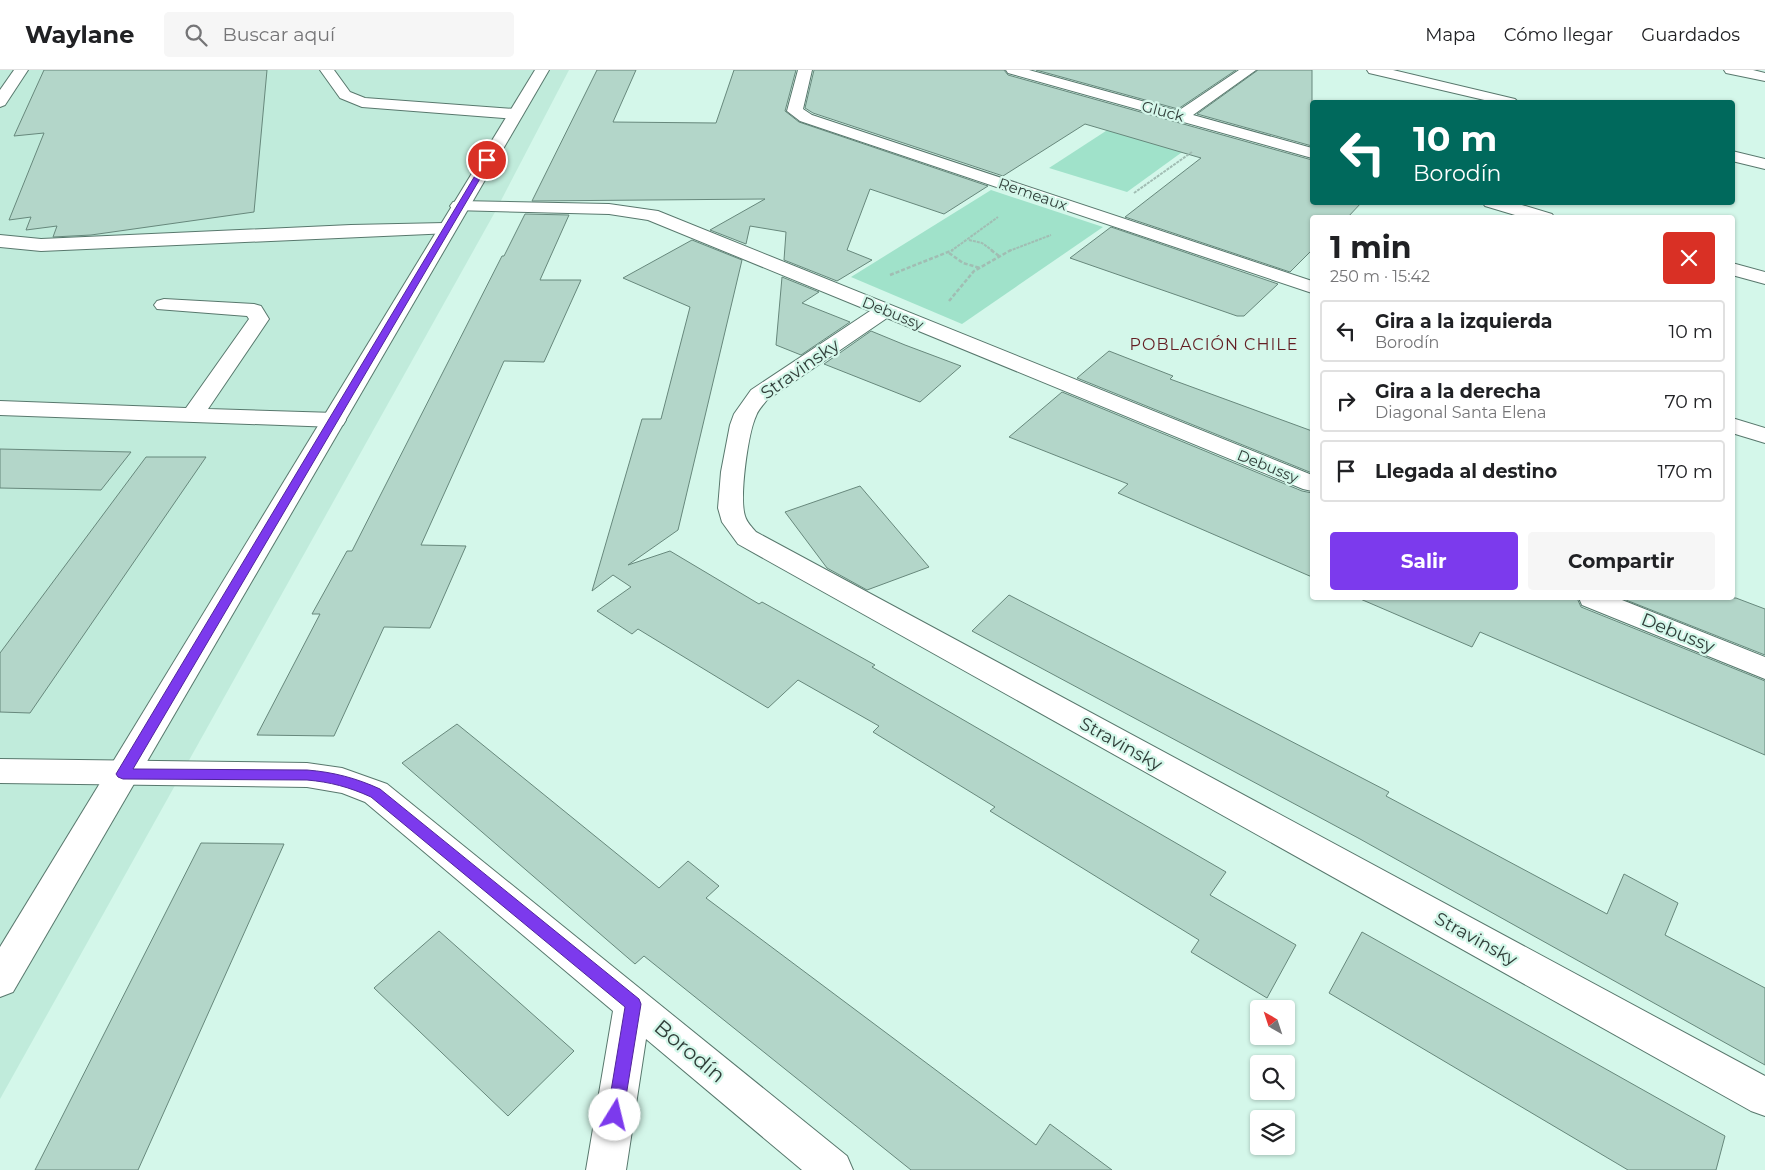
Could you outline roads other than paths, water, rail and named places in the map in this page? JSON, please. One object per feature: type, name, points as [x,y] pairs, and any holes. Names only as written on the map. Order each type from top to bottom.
[{"type":"street","points":[[0,102],[21,70]]},
{"type":"street","points":[[327,70],[345,95],[362,102],[515,114]]},
{"type":"street","points":[[0,980],[335,420],[445,229],[542,70]]},
{"type":"street","name":"Remeaux","points":[[805,70],[795,111],[806,118],[1310,286]]},
{"type":"street","name":"Gluck","points":[[1014,70],[1310,152]]},
{"type":"street","points":[[1181,116],[1249,70]]},
{"type":"street","points":[[1374,70],[1502,100]]},
{"type":"street","points":[[1731,70],[1765,77]]},
{"type":"street","points":[[1735,157],[1765,164]]},
{"type":"street","points":[[1501,205],[1536,215]]},
{"type":"street","name":"Debussy","points":[[459,206],[609,209],[646,213],[1310,483]]},
{"type":"street","points":[[0,241],[41,245],[351,231],[445,229]]},
{"type":"street","points":[[1735,270],[1765,278]]},
{"type":"street","points":[[164,305],[254,310],[258,314],[259,319],[193,414]]},
{"type":"street","name":"Stravinsky","points":[[886,310],[765,391],[750,405],[741,425],[731,499],[731,514],[737,526],[747,538],[1765,1097]]},
{"type":"street","points":[[0,408],[335,420]]},
{"type":"street","points":[[1735,426],[1765,436]]},
{"type":"street","name":"Debussy","points":[[1597,600],[1765,668]]},
{"type":"street","name":"Borodín","points":[[0,771],[307,775],[332,777],[356,784],[376,793],[833,1170]]},
{"type":"street","points":[[606,1170],[633,1004]]},
{"type":"district","name":"POBLACIÓN CHILE","points":[[1214,344]]}]
